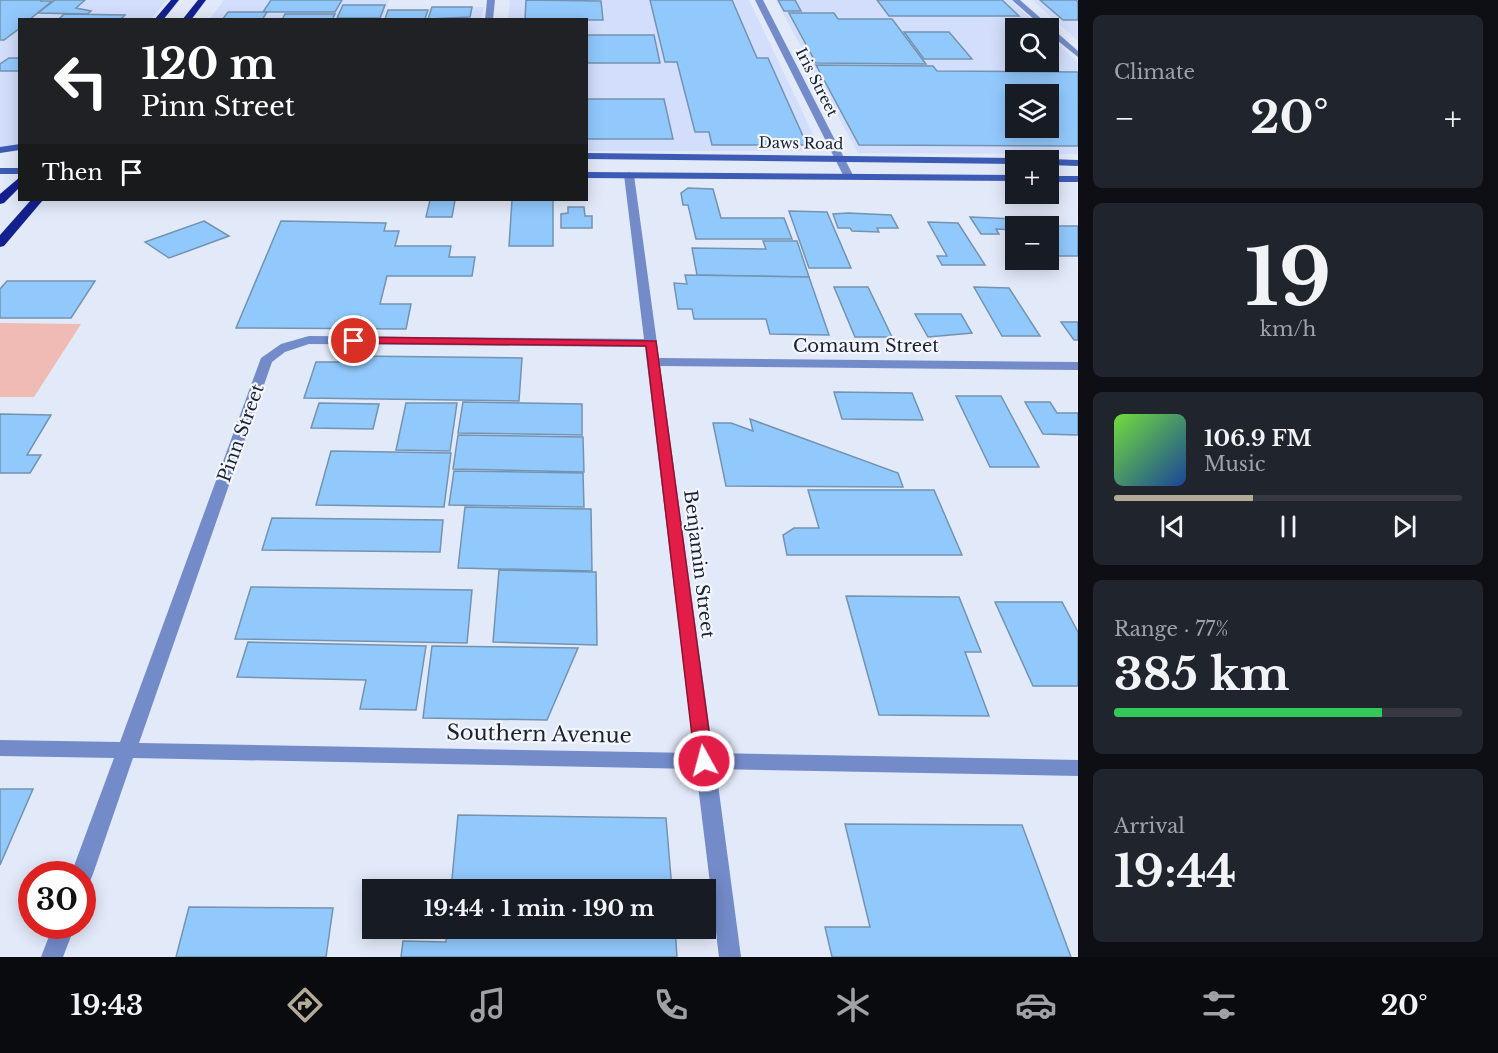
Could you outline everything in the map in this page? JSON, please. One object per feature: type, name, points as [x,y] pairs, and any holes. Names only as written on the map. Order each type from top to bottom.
[{"type":"highway","points":[[160,18],[175,0]]},
{"type":"highway","points":[[188,18],[202,0]]},
{"type":"highway","points":[[0,201],[18,182]]},
{"type":"highway","points":[[0,243],[36,201]]},
{"type":"main road","points":[[0,150],[18,147]]},
{"type":"main road","points":[[0,155],[18,154]]},
{"type":"main road","name":"Daws Road","points":[[588,156],[1005,162]]},
{"type":"main road","points":[[1059,162],[1078,162]]},
{"type":"main road","points":[[0,171],[18,171]]},
{"type":"main road","name":"Daws Road","points":[[588,175],[1005,178]]},
{"type":"main road","points":[[1059,179],[1078,179]]},
{"type":"street","points":[[489,18],[491,0]]},
{"type":"street","name":"Iris Street","points":[[759,0],[849,177]]},
{"type":"street","points":[[1016,0],[1036,18]]},
{"type":"street","points":[[1059,39],[1078,55]]},
{"type":"street","name":"Benjamin Street","points":[[629,175],[730,957]]},
{"type":"street","name":"Pinn Street","points":[[87,861],[266,361],[274,350],[309,340],[652,343]]},
{"type":"street","name":"Comaum Street","points":[[654,362],[1078,366]]},
{"type":"street","name":"Southern Avenue","points":[[0,748],[1078,768]]},
{"type":"street","points":[[52,957],[59,939]]},
{"type":"shaded area","points":[[0,0],[167,0],[152,18],[18,18],[18,145],[0,147]]},
{"type":"shaded area","points":[[224,0],[389,0],[383,18],[210,18]]},
{"type":"shaded area","points":[[510,0],[749,0],[821,151],[588,151],[588,18],[508,18]]},
{"type":"shaded area","points":[[776,0],[1010,0],[1030,18],[1005,18],[1005,72],[1059,72],[1059,45],[1078,63],[1078,154],[1059,154],[1059,150],[1005,150],[1005,154],[858,153]]},
{"type":"shaded area","points":[[1032,0],[1078,0],[1078,41],[1059,24],[1059,18],[1052,18]]},
{"type":"shaded area","points":[[431,7],[484,7],[481,18],[427,18]]},
{"type":"shaded area","points":[[0,323],[81,324],[34,397],[0,397]]},
{"type":"building","points":[[0,0],[52,1],[31,18],[18,18],[18,30],[4,40],[0,40]]},
{"type":"building","points":[[55,0],[85,0],[76,8],[91,11],[87,14],[38,13]]},
{"type":"building","points":[[271,0],[342,0],[335,12],[263,12]]},
{"type":"building","points":[[526,0],[601,1],[603,20],[588,20],[588,18],[525,18]]},
{"type":"building","points":[[650,0],[732,0],[757,58],[768,58],[807,145],[712,145],[709,132],[695,132],[677,62],[665,62]]},
{"type":"building","points":[[778,0],[795,0],[801,11],[784,11]]},
{"type":"building","points":[[877,0],[1002,0],[1019,16],[889,16]]},
{"type":"building","points":[[1040,0],[1076,0],[1078,20],[1063,20]]},
{"type":"building","points":[[343,5],[385,5],[380,18],[337,18]]},
{"type":"building","points":[[432,7],[472,7],[470,17],[428,18]]},
{"type":"building","points":[[388,10],[428,10],[425,18],[385,18]]},
{"type":"building","points":[[228,12],[267,12],[263,18],[224,18]]},
{"type":"building","points":[[789,13],[834,13],[838,19],[892,19],[926,64],[816,63]]},
{"type":"building","points":[[64,14],[125,15],[122,18],[60,18]]},
{"type":"building","points":[[285,14],[335,14],[333,18],[283,18]]},
{"type":"building","points":[[904,32],[949,32],[972,59],[924,59]]},
{"type":"building","points":[[588,35],[654,35],[660,63],[588,63]]},
{"type":"building","points":[[9,58],[18,58],[18,71],[0,71],[0,64]]},
{"type":"building","points":[[816,65],[933,66],[937,71],[1078,72],[1078,146],[859,145]]},
{"type":"building","points":[[588,99],[664,99],[673,139],[588,139]]},
{"type":"building","points":[[688,188],[713,189],[721,218],[784,218],[792,239],[696,239],[688,205],[683,205],[681,193]]},
{"type":"building","points":[[430,201],[455,201],[452,217],[426,217]]},
{"type":"building","points":[[512,201],[553,201],[553,246],[509,246]]},
{"type":"building","points":[[568,207],[584,207],[585,216],[592,216],[592,228],[561,228],[561,214],[568,213]]},
{"type":"building","points":[[789,211],[827,212],[851,268],[809,268]]},
{"type":"building","points":[[833,214],[891,215],[898,228],[877,228],[879,232],[838,228]]},
{"type":"building","points":[[970,217],[1005,219],[1005,229],[996,229],[999,234],[981,234]]},
{"type":"building","points":[[204,221],[229,236],[169,258],[145,242]]},
{"type":"building","points":[[281,221],[386,223],[384,231],[399,231],[395,246],[451,246],[449,257],[475,257],[472,276],[387,276],[380,304],[411,304],[406,329],[236,328]]},
{"type":"building","points":[[928,222],[958,223],[985,265],[942,265],[937,256],[947,256]]},
{"type":"building","points":[[1059,226],[1078,226],[1078,256],[1059,256]]},
{"type":"building","points":[[763,241],[797,241],[809,277],[697,275],[692,248],[766,249]]},
{"type":"building","points":[[685,275],[809,277],[829,335],[770,334],[766,319],[694,319],[692,309],[678,309],[674,283],[687,284]]},
{"type":"building","points":[[7,281],[95,281],[71,318],[0,318],[0,289]]},
{"type":"building","points":[[834,287],[868,287],[892,337],[855,337]]},
{"type":"building","points":[[974,287],[1009,288],[1040,336],[1002,336]]},
{"type":"building","points":[[915,314],[961,314],[972,333],[928,337]]},
{"type":"building","points":[[1061,322],[1078,322],[1078,340],[1074,340]]},
{"type":"building","points":[[356,356],[522,358],[519,401],[304,398],[316,362],[354,362]]},
{"type":"building","points":[[834,392],[912,393],[923,420],[842,419]]},
{"type":"building","points":[[956,396],[1001,396],[1039,467],[990,467]]},
{"type":"building","points":[[463,402],[582,404],[582,435],[458,433]]},
{"type":"building","points":[[1025,402],[1050,402],[1057,413],[1078,413],[1078,435],[1043,434]]},
{"type":"building","points":[[319,403],[379,404],[373,429],[311,428]]},
{"type":"building","points":[[406,403],[457,403],[450,451],[396,450]]},
{"type":"building","points":[[0,414],[51,415],[27,455],[41,455],[30,473],[0,473]]},
{"type":"building","points":[[750,419],[898,473],[903,487],[726,486],[713,423],[731,423],[753,431]]},
{"type":"building","points":[[458,435],[583,437],[584,472],[453,469]]},
{"type":"building","points":[[331,451],[451,453],[444,507],[316,505]]},
{"type":"building","points":[[454,471],[583,473],[584,507],[449,505]]},
{"type":"building","points":[[808,490],[934,490],[962,555],[787,555],[783,535],[794,528],[819,528]]},
{"type":"building","points":[[465,507],[591,509],[592,571],[458,568]]},
{"type":"building","points":[[272,518],[443,520],[440,552],[262,550]]},
{"type":"building","points":[[499,570],[596,572],[597,645],[493,642]]},
{"type":"building","points":[[251,587],[472,590],[467,643],[235,639]]},
{"type":"building","points":[[846,596],[959,597],[981,652],[965,652],[989,716],[879,715]]},
{"type":"building","points":[[995,602],[1062,602],[1078,632],[1078,686],[1033,686]]},
{"type":"building","points":[[248,642],[426,646],[416,710],[360,709],[366,680],[237,677]]},
{"type":"building","points":[[432,646],[578,648],[547,720],[423,718]]},
{"type":"building","points":[[0,789],[33,789],[0,865]]},
{"type":"building","points":[[458,815],[666,818],[671,879],[452,879]]},
{"type":"building","points":[[845,824],[1022,825],[1071,957],[832,957],[825,927],[870,927]]},
{"type":"building","points":[[189,907],[333,908],[326,957],[176,957]]},
{"type":"building","points":[[446,939],[676,939],[677,957],[401,957],[403,941],[446,942]]},
{"type":"route","points":[[354,341],[652,343],[704,761]]}]
